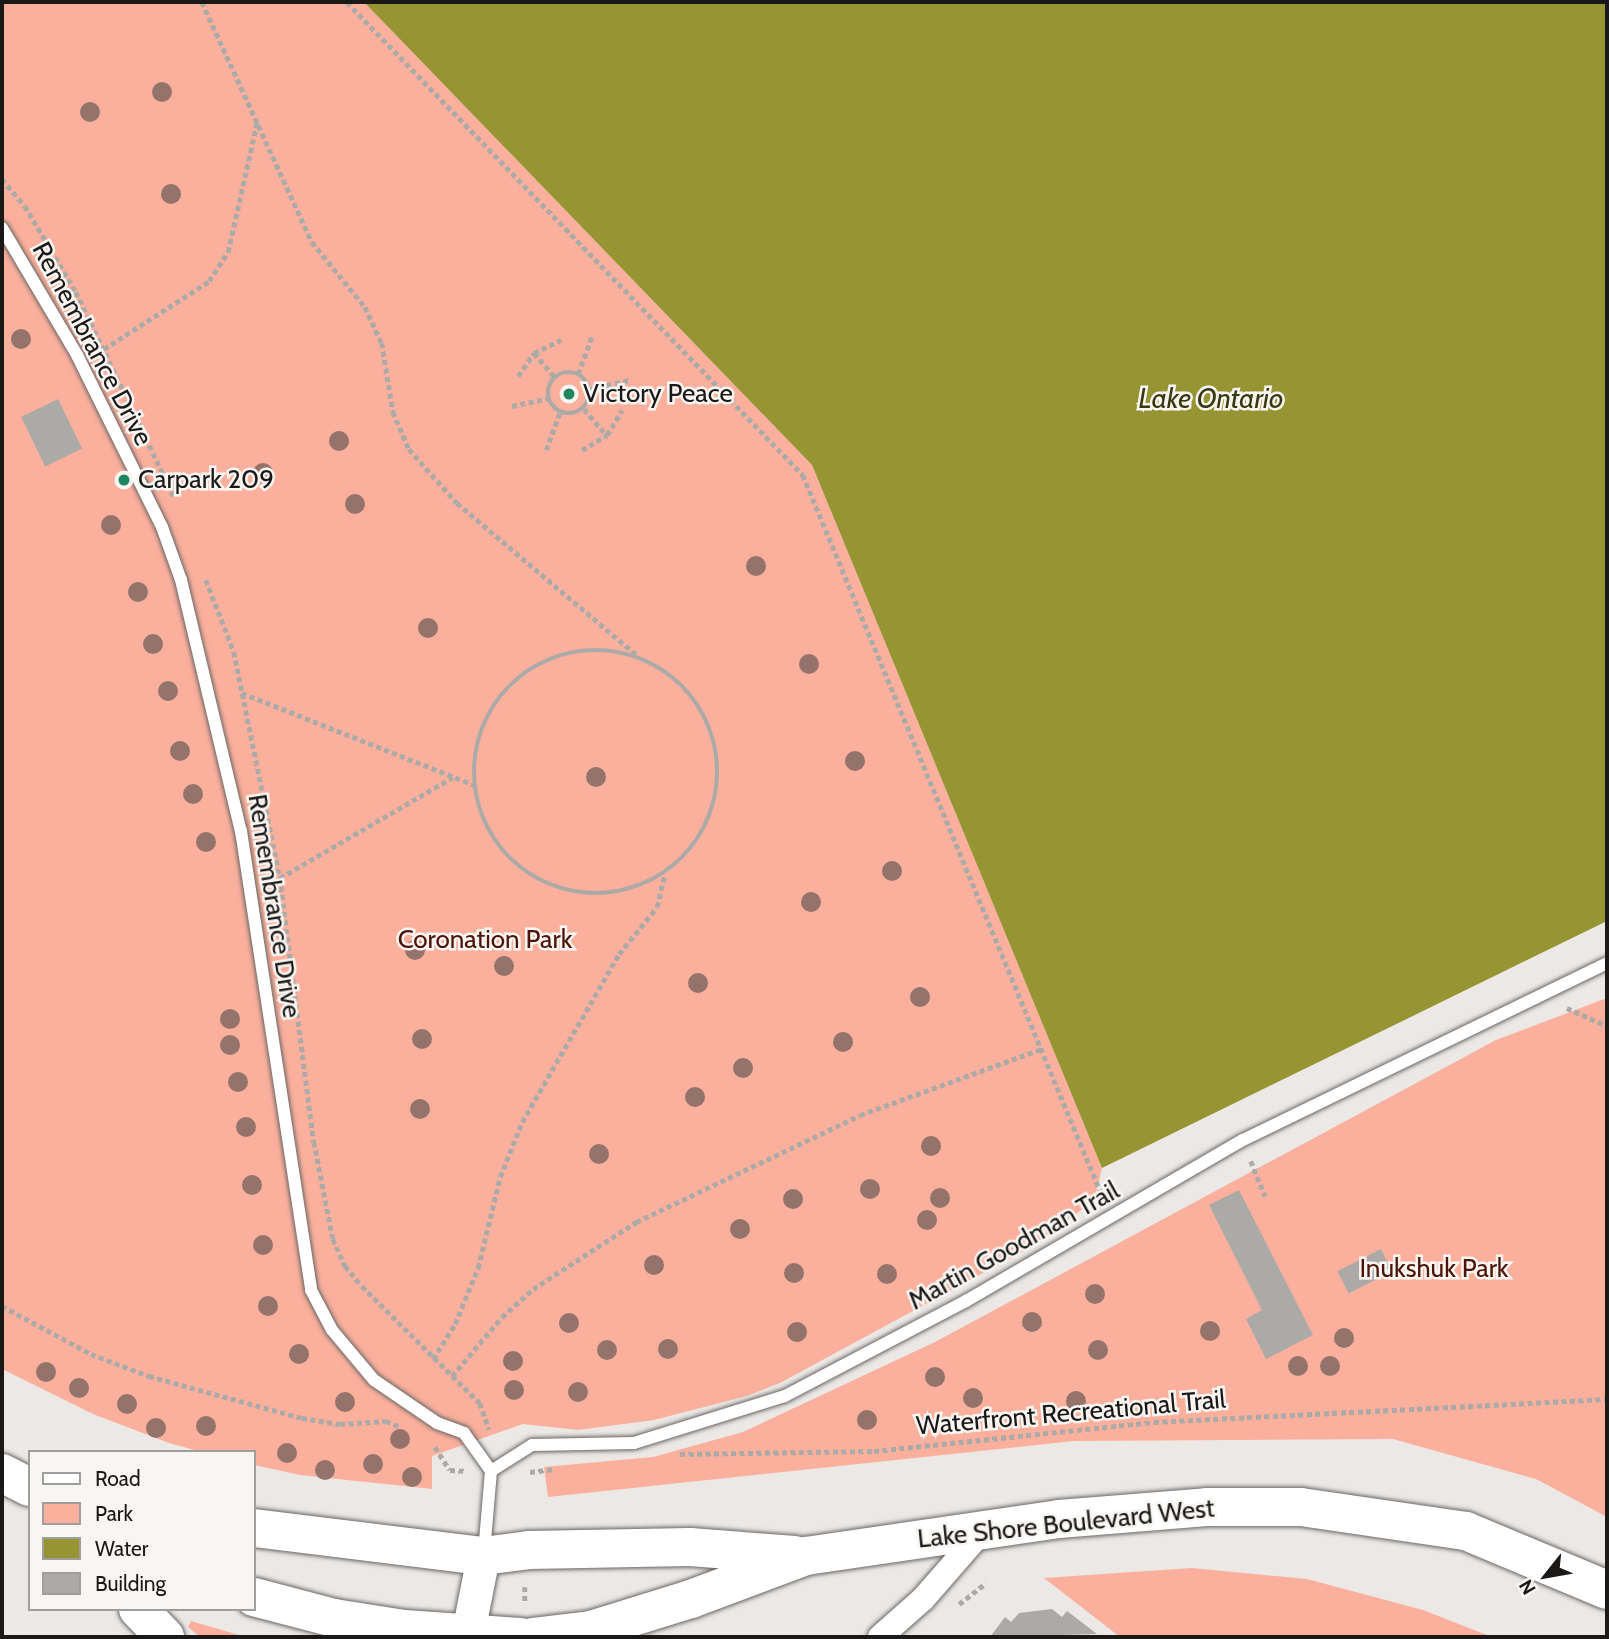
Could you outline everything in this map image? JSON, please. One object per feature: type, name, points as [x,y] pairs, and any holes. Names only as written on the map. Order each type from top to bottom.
[{"type":"highway","points":[[2,1473],[28,1486]]},
{"type":"highway","name":"Lake Shore Boulevard West","points":[[256,1598],[334,1618],[465,1635],[526,1626],[591,1630],[691,1599],[806,1556],[985,1528],[1152,1511],[1301,1507],[1466,1531],[1607,1590]]},
{"type":"highway","name":"Lake Shore Boulevard West","points":[[256,1528],[483,1556],[529,1550],[690,1546],[806,1556]]},
{"type":"highway","points":[[140,1611],[165,1637]]},
{"type":"street","points":[[880,1637],[923,1599],[985,1528]]},
{"type":"street","points":[[465,1635],[483,1556]]},
{"type":"lane","name":"Remembrance Drive","points":[[2,228],[77,355],[162,527],[181,580],[240,831],[310,1290],[332,1330],[374,1380],[438,1423],[464,1433],[491,1471]]},
{"type":"lane","points":[[1539,994],[1607,962]]},
{"type":"lane","name":"Martin Goodman Trail","points":[[491,1471],[532,1445],[634,1443],[785,1396],[966,1301],[1111,1219],[1242,1140],[1539,994]]},
{"type":"lane","points":[[483,1556],[491,1471]]},
{"type":"path","points":[[202,2],[312,242],[365,307],[383,343],[398,430],[423,470],[639,657],[675,680],[698,706],[716,752],[718,782],[711,815],[697,842],[664,875],[634,889],[602,895],[584,895],[543,883],[500,847],[480,811],[474,785],[474,749],[481,723],[520,677],[549,659],[576,652],[612,650],[639,657]]},
{"type":"path","points":[[347,2],[803,475],[1111,1219]]},
{"type":"path","points":[[104,349],[209,281],[228,253],[257,121]]},
{"type":"path","points":[[579,374],[592,336]]},
{"type":"path","points":[[517,376],[534,353],[561,340]]},
{"type":"path","points":[[534,353],[555,377]]},
{"type":"path","points":[[549,398],[555,377],[566,372],[579,374],[590,389]]},
{"type":"path","points":[[590,389],[629,380]]},
{"type":"path","points":[[584,409],[590,389]]},
{"type":"path","points":[[512,406],[549,398]]},
{"type":"path","points":[[549,398],[560,412],[572,414],[584,409]]},
{"type":"path","points":[[584,409],[607,435]]},
{"type":"path","points":[[582,450],[607,435],[622,410]]},
{"type":"path","points":[[546,450],[560,412]]},
{"type":"path","points":[[242,693],[474,785]]},
{"type":"path","points":[[453,777],[279,877],[314,1142],[333,1239],[350,1273],[485,1411],[491,1471]]},
{"type":"path","points":[[433,1359],[455,1324],[478,1268],[500,1177],[522,1122],[619,954],[657,907],[664,875]]},
{"type":"path","points":[[1539,994],[1607,1026]]},
{"type":"path","points":[[452,1376],[502,1317],[533,1289],[636,1222],[860,1115],[1041,1049]]},
{"type":"path","points":[[1242,1140],[1265,1196]]},
{"type":"path","points":[[2,1306],[91,1354],[149,1376],[302,1418],[341,1424],[386,1421],[406,1430]]},
{"type":"path","name":"Waterfront Recreational Trail","points":[[667,1456],[739,1450],[874,1451],[1154,1422],[1607,1398]]},
{"type":"path","points":[[426,1438],[450,1470]]},
{"type":"path","points":[[540,1472],[562,1466]]},
{"type":"path","points":[[525,1587],[526,1626]]},
{"type":"green space","name":"Coronation Park","points":[[2,2],[364,2],[812,465],[1102,1168],[1094,1201],[1029,1248],[782,1382],[747,1396],[654,1420],[578,1430],[523,1424],[432,1456],[432,1489],[300,1475],[256,1465],[256,1450],[195,1450],[169,1443],[93,1414],[2,1369]]},
{"type":"green space","name":"Inukshuk Park","points":[[1607,998],[1607,1517],[1536,1479],[1393,1439],[1074,1441],[548,1497],[544,1467],[653,1457],[743,1432],[935,1342],[1496,1040]]},
{"type":"green space","points":[[1192,1568],[1307,1579],[1423,1610],[1492,1637],[1120,1637],[1044,1578]]},
{"type":"green space","points":[[191,1621],[246,1637],[200,1637],[188,1627]]},
{"type":"water","name":"Lake Ontario","points":[[364,2],[1607,2],[1607,921],[1102,1168],[812,465]]},
{"type":"building","points":[[58,399],[82,448],[45,466],[21,417]]},
{"type":"building","points":[[1239,1190],[1313,1335],[1266,1359],[1246,1319],[1262,1310],[1209,1205]]},
{"type":"building","points":[[1381,1249],[1392,1271],[1349,1294],[1337,1271]]},
{"type":"building","points":[[1052,1609],[1062,1617],[1067,1611],[1097,1634],[990,1637],[1005,1617],[1011,1622],[1019,1613]]},
{"type":"place","name":"Victory Peace","points":[[569,394]]},
{"type":"place","name":"Carpark 209","points":[[124,480]]}]
